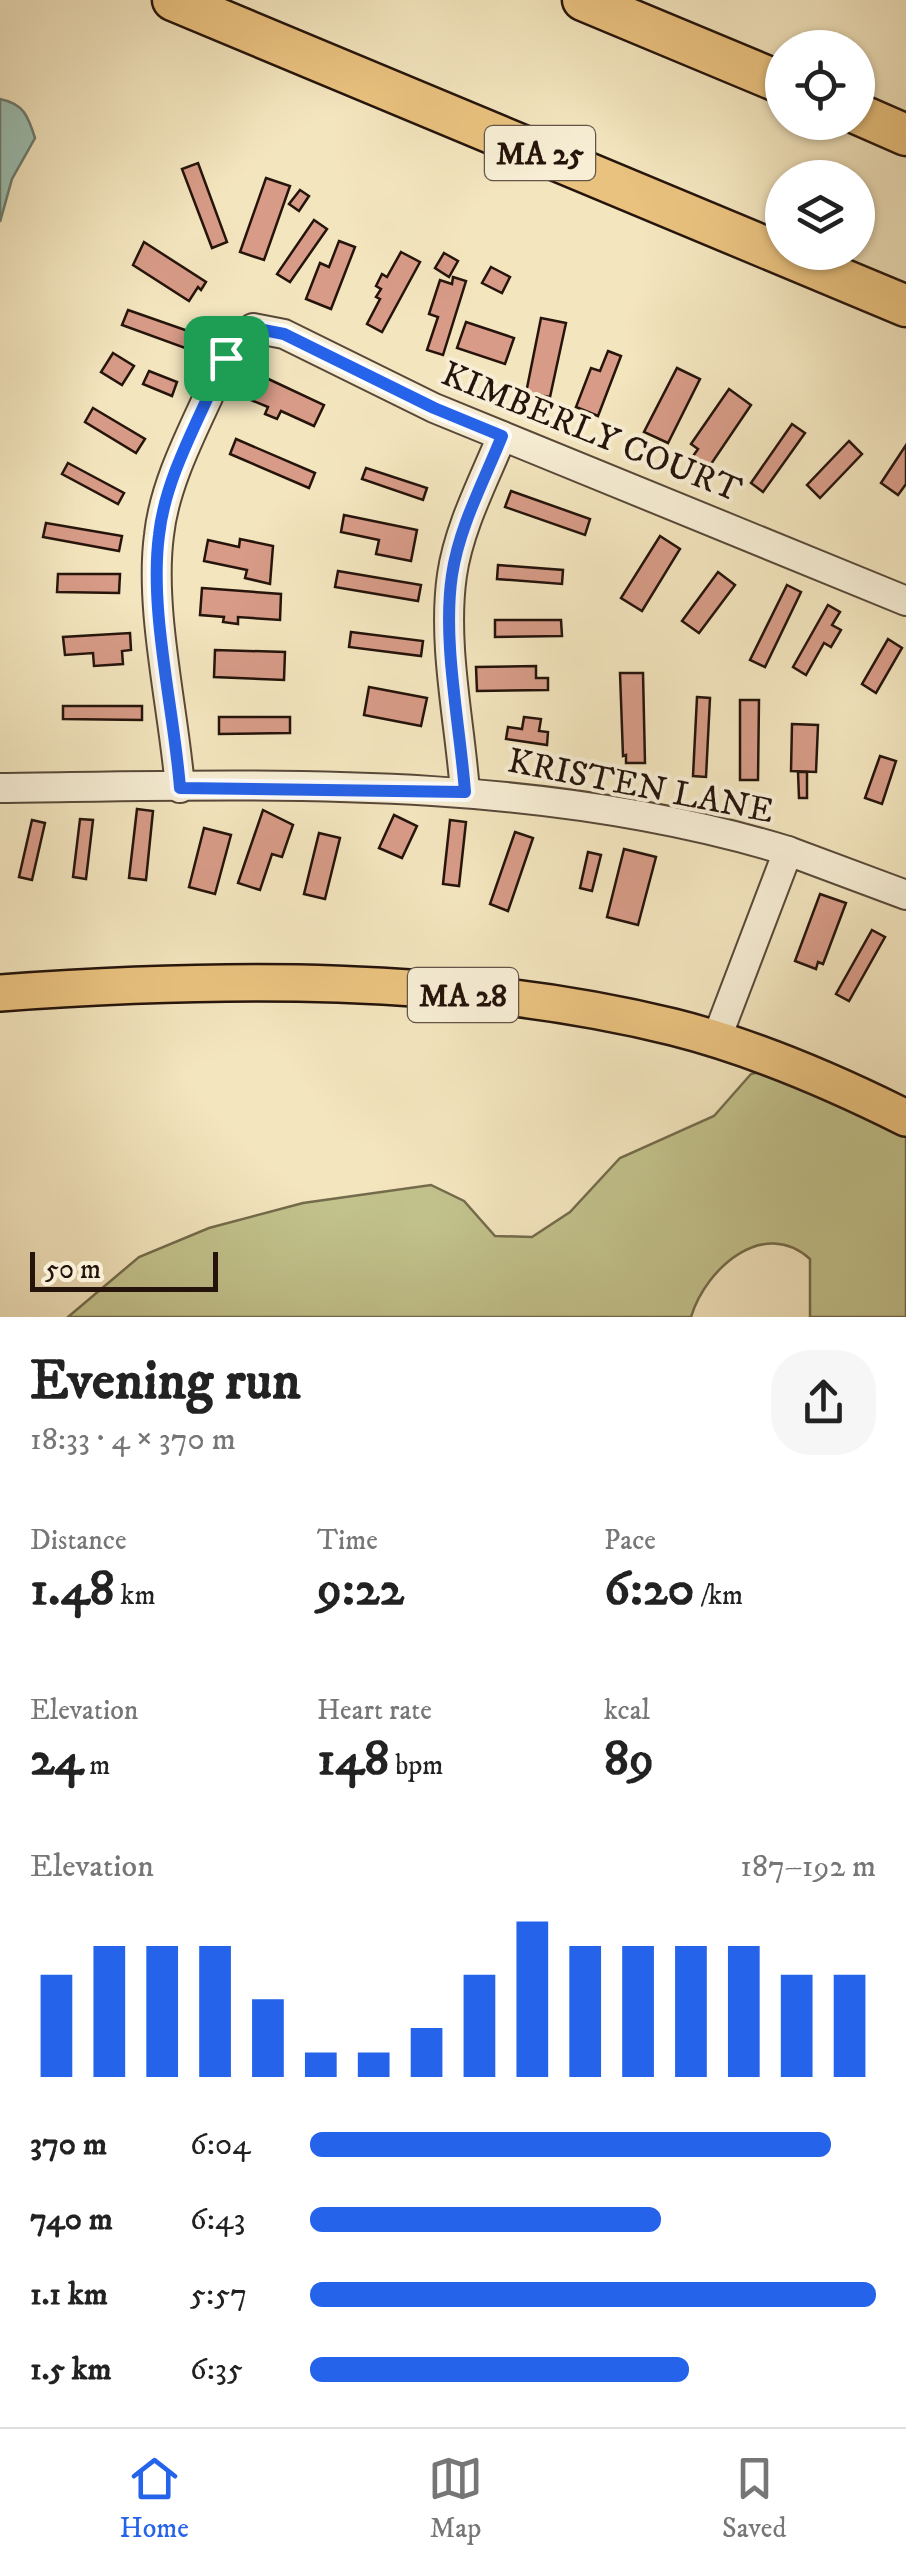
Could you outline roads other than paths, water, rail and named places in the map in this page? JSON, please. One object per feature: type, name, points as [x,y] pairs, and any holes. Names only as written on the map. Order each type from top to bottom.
[{"type":"highway","name":"MA 25","points":[[174,0],[906,306]]},
{"type":"highway","points":[[583,0],[765,76]]},
{"type":"highway","points":[[875,121],[906,134]]},
{"type":"main road","name":"MA 28","points":[[0,994],[196,982],[379,987],[626,1017],[716,1040],[801,1071],[906,1118]]},
{"type":"street","name":"KIMBERLY COURT","points":[[180,788],[158,586],[158,535],[166,501],[206,400],[230,348],[253,328],[284,334],[434,408],[906,601]]},
{"type":"street","points":[[465,792],[450,614],[452,577],[464,530],[502,436]]},
{"type":"street","name":"KRISTEN LANE","points":[[0,788],[465,792],[584,805],[788,852],[906,895]]},
{"type":"street","name":"KRISTEN LANE","points":[[716,1040],[788,852]]},
{"type":"water","points":[[0,99],[24,112],[35,138],[12,179],[0,222]]}]
